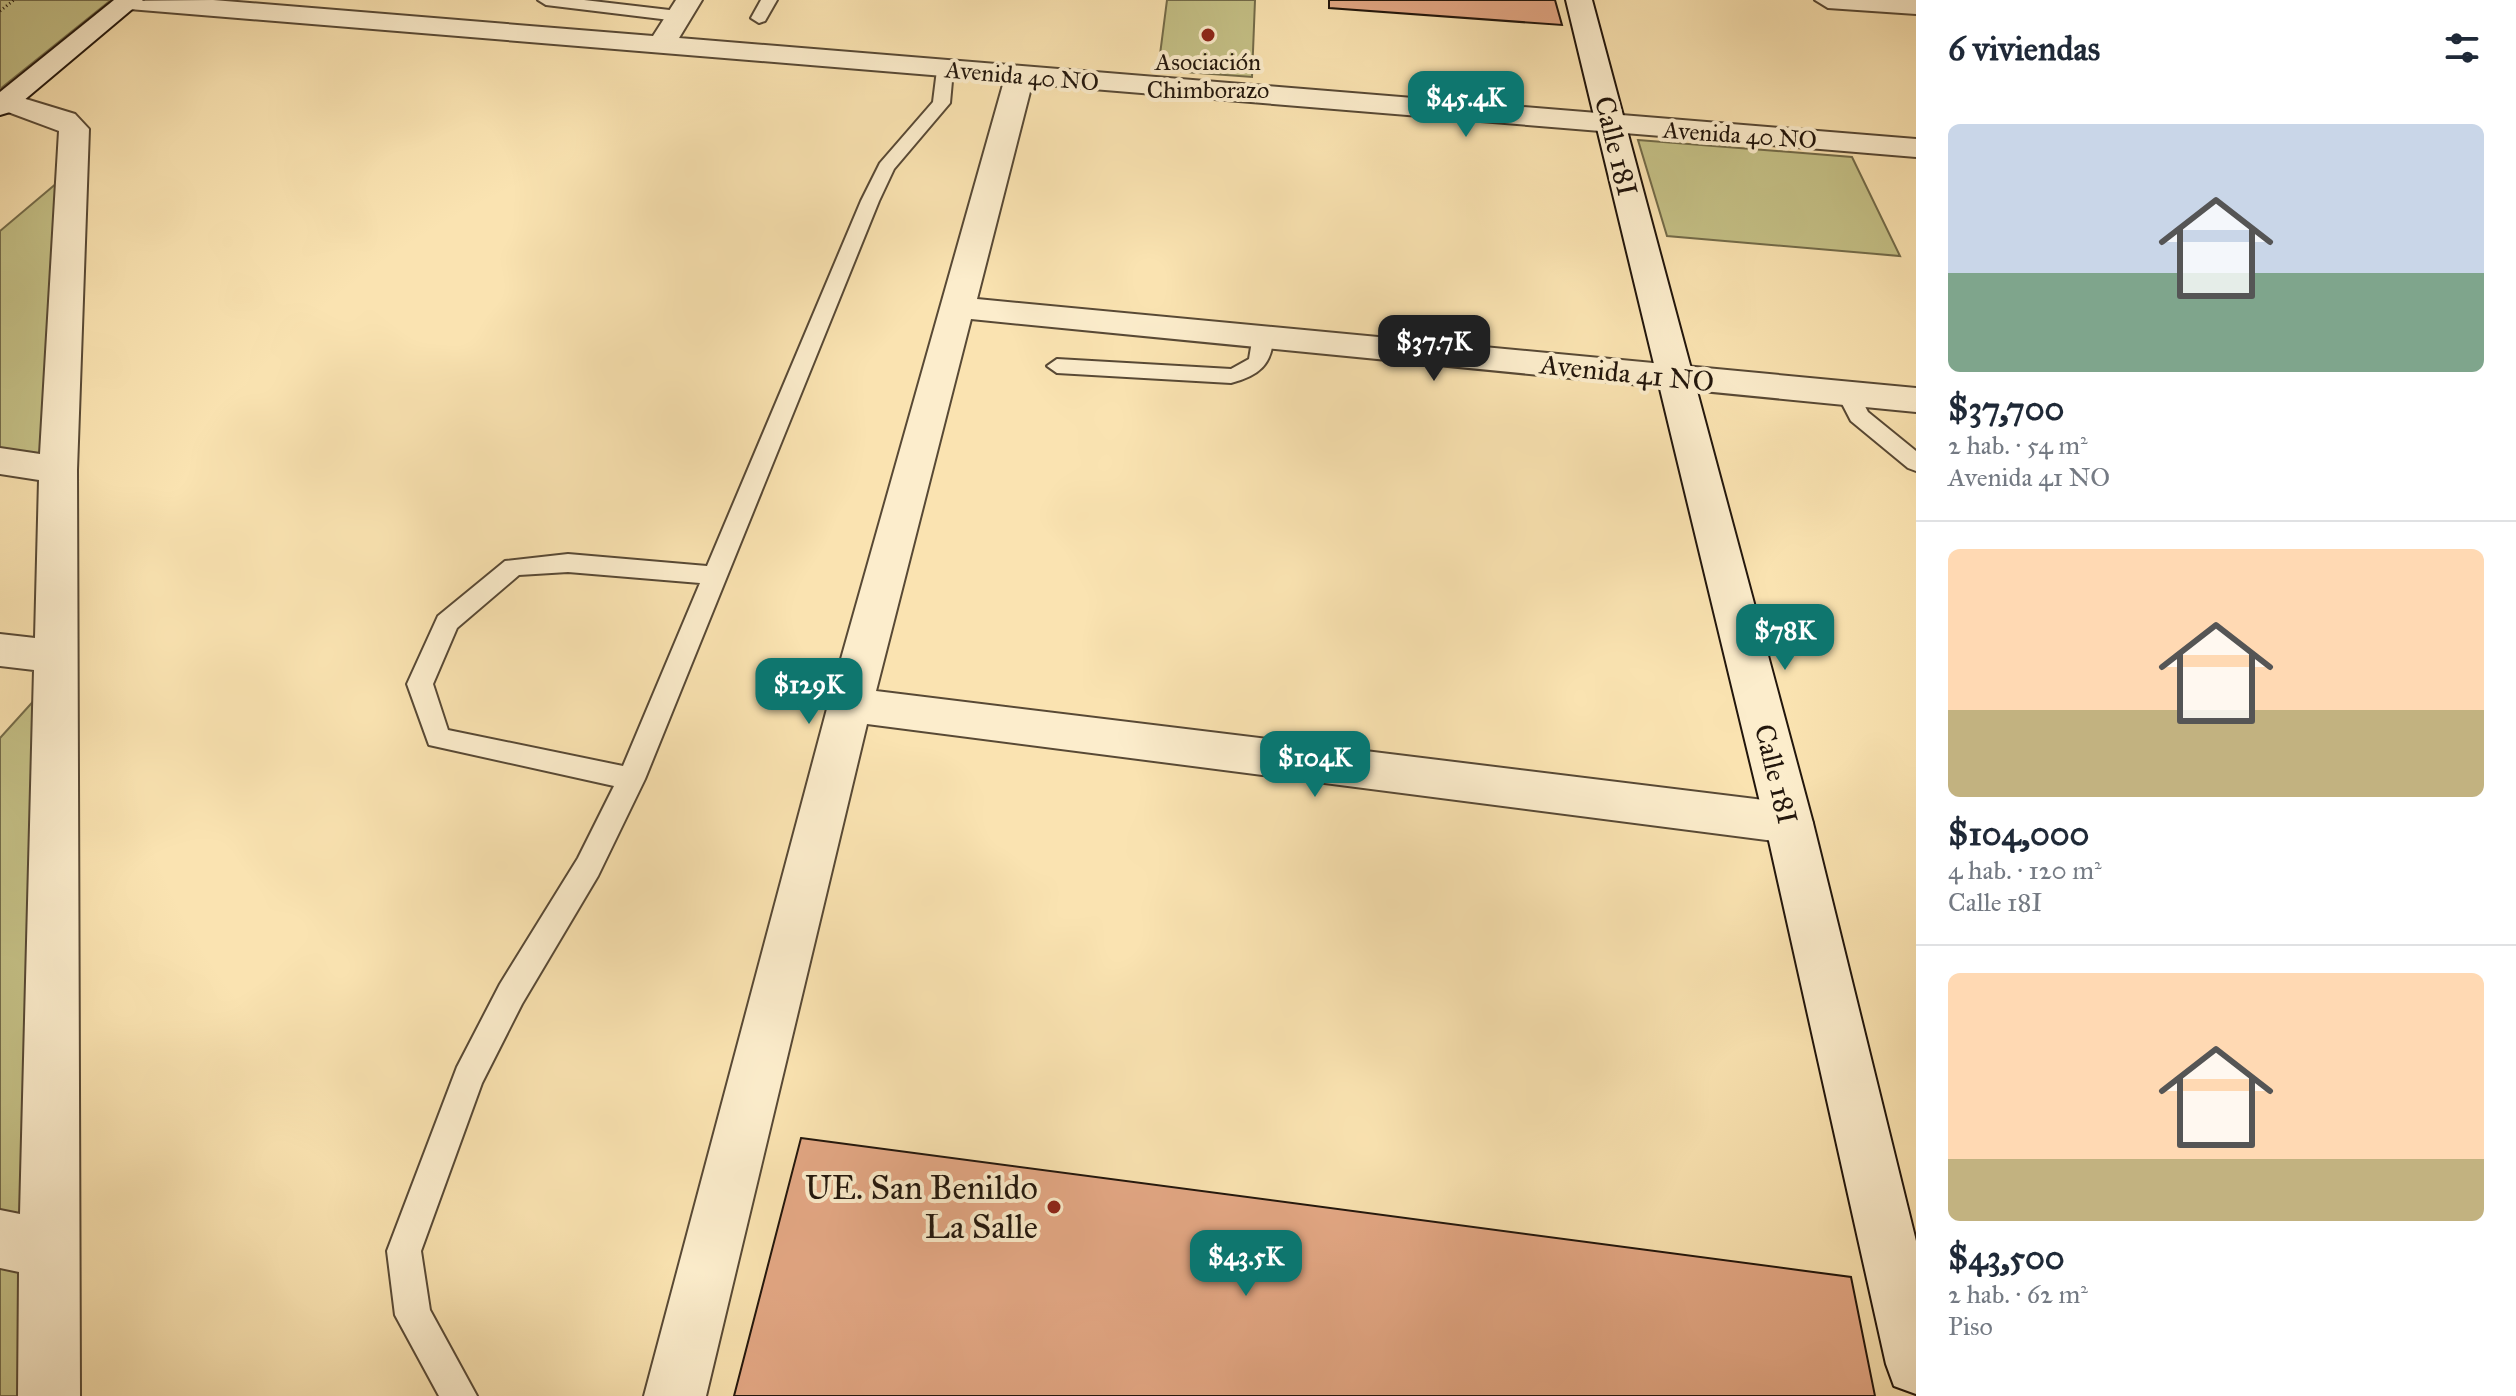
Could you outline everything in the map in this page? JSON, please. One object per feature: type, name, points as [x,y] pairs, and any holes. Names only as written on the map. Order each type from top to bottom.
[{"type":"street","points":[[3,104],[129,0]]},
{"type":"street","name":"Avenida 40 NO","points":[[129,0],[945,70],[1916,148]]},
{"type":"street","name":"Calle 18I","points":[[1579,0],[1907,1295],[1916,1364]]},
{"type":"street","points":[[1828,0],[1916,6]]},
{"type":"street","points":[[660,46],[684,8]]},
{"type":"street","points":[[675,1396],[850,705],[1020,75]]},
{"type":"street","points":[[3,104],[65,120],[74,129],[58,470],[56,657],[24,1244],[49,1396]]},
{"type":"street","name":"Avenida 41 NO","points":[[957,307],[1916,400]]},
{"type":"street","points":[[0,461],[58,470]]},
{"type":"street","points":[[0,650],[56,657]]},
{"type":"street","points":[[850,705],[1789,823]]},
{"type":"lane","points":[[546,0],[684,8]]},
{"type":"lane","points":[[759,18],[769,0]]},
{"type":"lane","points":[[459,1396],[413,1315],[404,1251],[468,1078],[511,994],[588,867],[631,779],[870,201],[886,167],[941,103],[945,70]]},
{"type":"lane","points":[[1057,366],[1231,376],[1251,372],[1258,364],[1264,350],[1263,335]]},
{"type":"lane","points":[[1848,394],[1859,416],[1916,463]]},
{"type":"lane","points":[[631,779],[438,738],[420,684],[447,623],[513,567],[568,563],[713,575]]},
{"type":"path","points":[[0,11],[14,0]]},
{"type":"shaded area","points":[[0,0],[111,0],[0,89]]},
{"type":"shaded area","name":"Asociación Chimborazo","points":[[1167,0],[1255,0],[1252,77],[1158,70]]},
{"type":"shaded area","points":[[1638,140],[1852,157],[1900,256],[1667,236]]},
{"type":"shaded area","points":[[64,177],[50,464],[0,456],[0,231]]},
{"type":"shaded area","points":[[48,685],[30,1396],[0,1396],[0,738]]},
{"type":"building","points":[[1329,0],[1555,0],[1562,25],[1329,8]]},
{"type":"building","name":"UE. San Benildo La Salle","points":[[801,1138],[1851,1277],[1875,1396],[734,1396]]},
{"type":"place","name":"Asociación Chimborazo","points":[[1208,35]]},
{"type":"place","name":"UE. San Benildo La Salle","points":[[1054,1207]]}]
